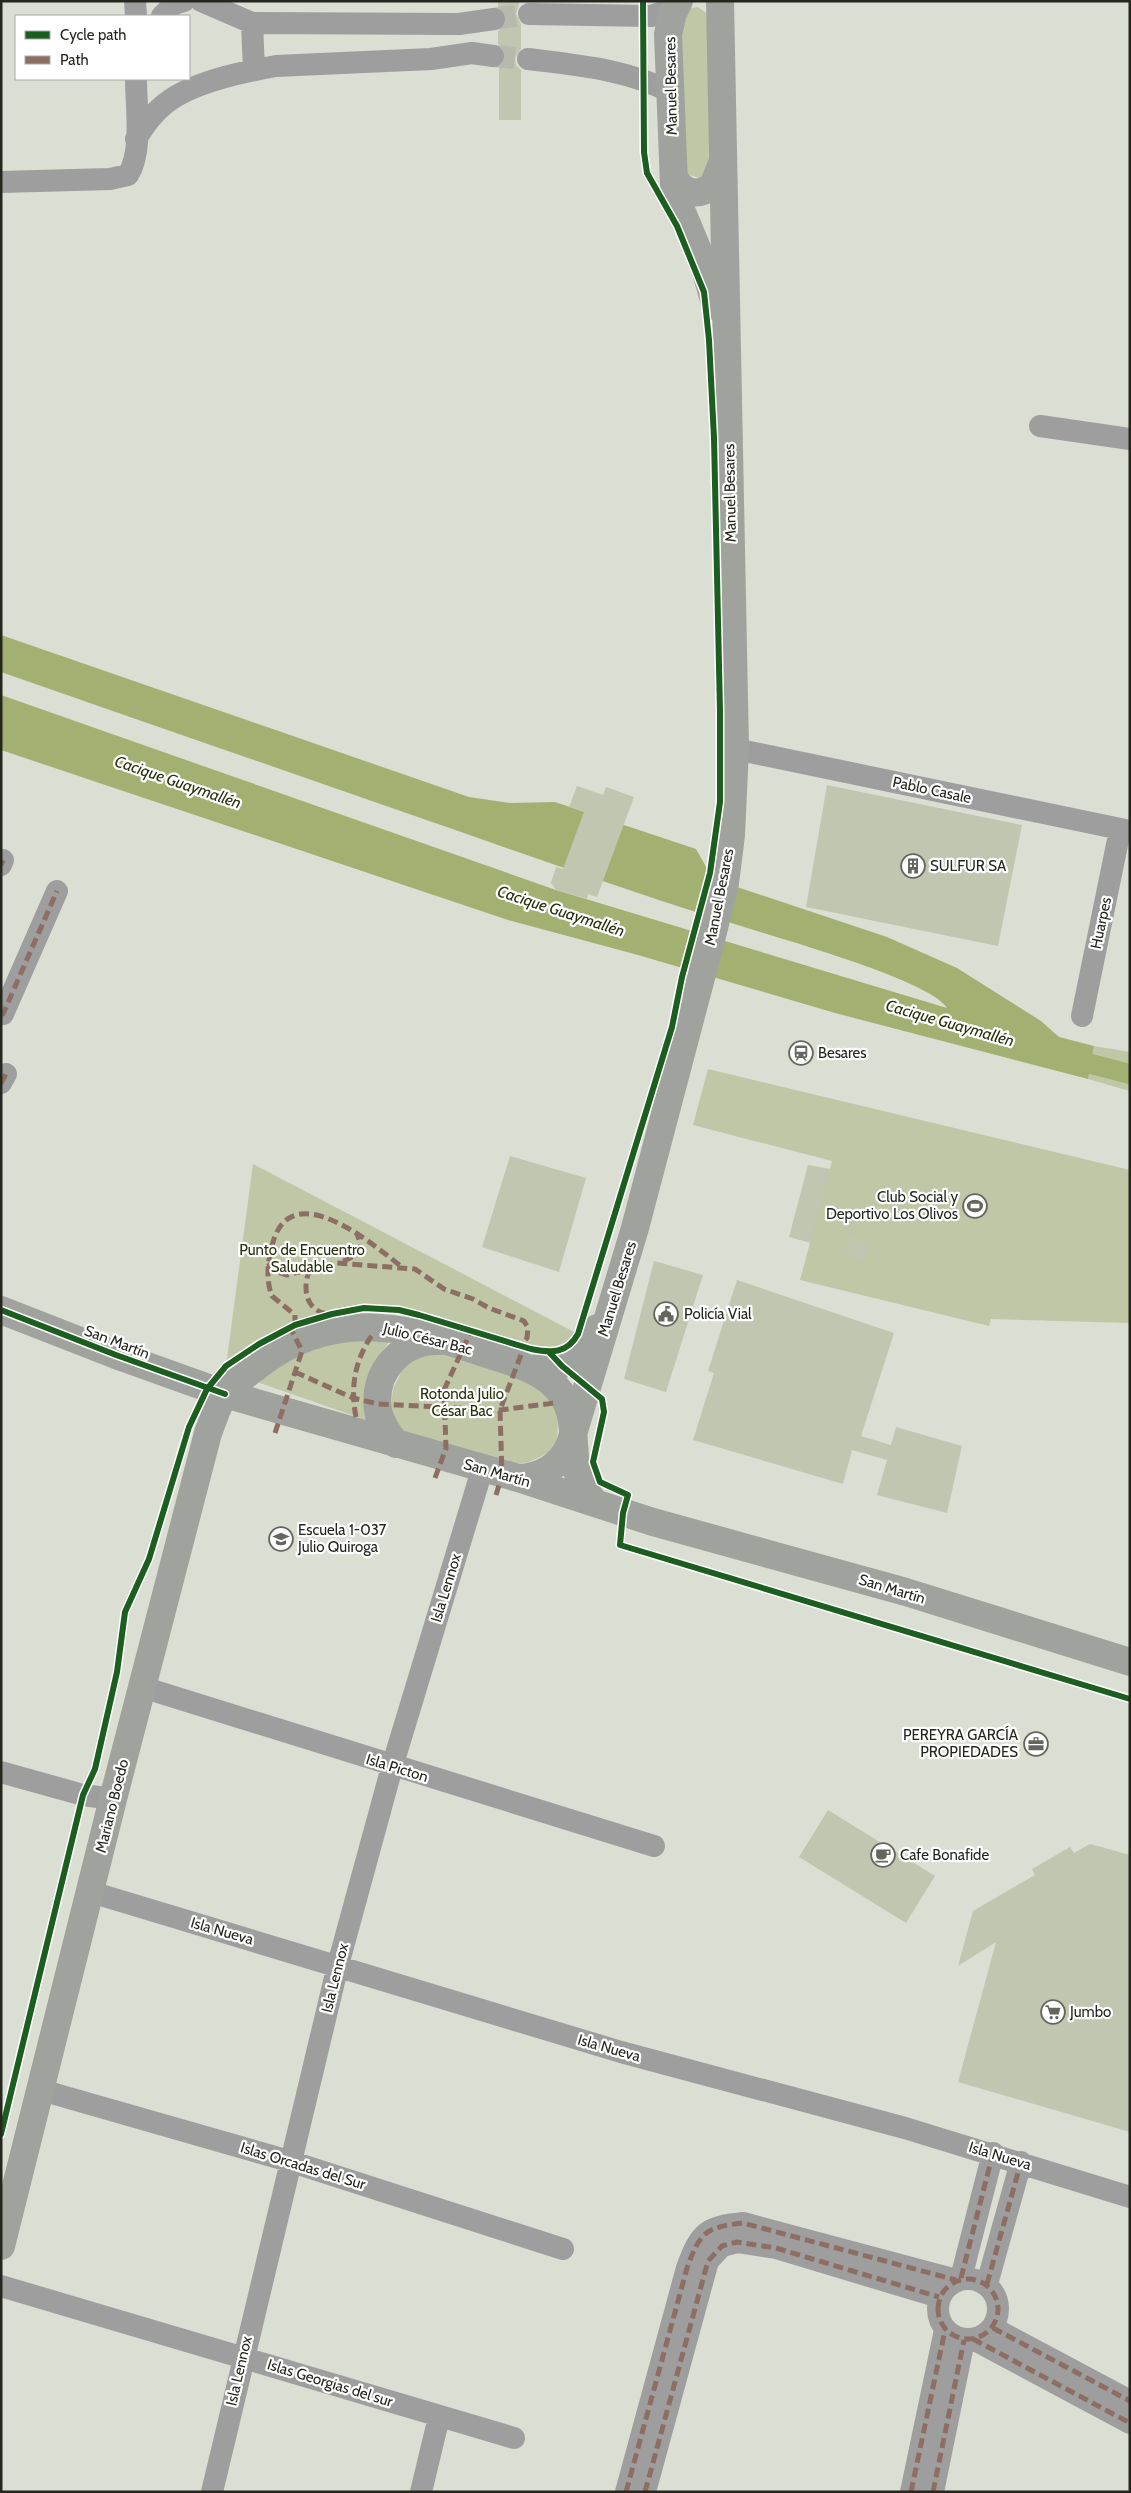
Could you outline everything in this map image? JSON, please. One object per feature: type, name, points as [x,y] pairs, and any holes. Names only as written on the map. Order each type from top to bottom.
[{"type":"main road","name":"Manuel Besares","points":[[679,4],[668,34],[674,177],[682,212],[704,265],[726,344]]},
{"type":"main road","name":"Manuel Besares","points":[[574,1431],[635,1228],[703,974],[725,883],[731,835],[735,749],[723,161],[716,4]]},
{"type":"main road","points":[[674,177],[683,190],[691,193],[703,192],[713,186],[723,161]]},
{"type":"main road","name":"Julio César Bac","points":[[530,1369],[557,1367],[573,1361],[584,1349],[613,1301]]},
{"type":"main road","name":"San Martín","points":[[1,1310],[116,1356],[224,1394],[482,1470],[518,1478],[653,1522],[906,1592],[1130,1662]]},
{"type":"main road","name":"Julio César Bac","points":[[224,1394],[268,1358],[299,1341],[324,1331],[358,1326],[384,1327],[451,1342],[530,1369],[548,1380],[558,1389],[568,1407],[574,1431]]},
{"type":"main road","points":[[396,1444],[382,1422],[378,1410],[378,1396],[385,1371],[401,1351],[412,1345],[425,1341],[451,1342]]},
{"type":"main road","name":"Mariano Boedo","points":[[4,2234],[113,1798],[208,1433],[224,1394]]},
{"type":"main road","points":[[518,1478],[540,1475],[553,1467],[565,1454],[574,1431]]},
{"type":"main road","points":[[574,1431],[579,1478],[595,1503]]},
{"type":"street","points":[[135,1],[136,15]]},
{"type":"street","points":[[152,1],[155,15]]},
{"type":"street","points":[[163,15],[174,4],[184,1]]},
{"type":"street","points":[[201,1],[252,23],[459,24],[494,19]]},
{"type":"street","points":[[529,14],[652,16],[679,4]]},
{"type":"street","points":[[252,23],[254,70]]},
{"type":"street","points":[[136,139],[150,118],[167,102],[194,87],[254,70],[276,66],[431,59],[472,53],[493,56]]},
{"type":"street","points":[[528,59],[622,74],[654,84],[670,92]]},
{"type":"street","points":[[1,182],[110,179],[128,176],[133,167],[136,139],[136,80]]},
{"type":"street","points":[[170,80],[173,84],[194,87]]},
{"type":"street","points":[[1040,426],[1130,439]]},
{"type":"street","name":"Pablo Casale","points":[[735,749],[1125,831]]},
{"type":"street","name":"Huarpes","points":[[1082,1016],[1125,831]]},
{"type":"street","points":[[1,1014],[3,1014],[57,891]]},
{"type":"street","name":"Isla Lennox","points":[[212,2492],[242,2356],[338,1965],[392,1767],[482,1470]]},
{"type":"street","name":"Isla Picton","points":[[142,1687],[392,1767],[654,1846]]},
{"type":"street","points":[[1,1772],[83,1795],[113,1798]]},
{"type":"street","name":"Isla Nueva","points":[[91,1892],[621,2052],[993,2154],[1130,2197]]},
{"type":"street","name":"Islas Orcadas del Sur","points":[[41,2090],[289,2161],[563,2249]]},
{"type":"street","points":[[993,2154],[959,2279],[946,2287],[939,2297],[938,2315],[961,2336],[1130,2423]]},
{"type":"street","points":[[987,2284],[1021,2162]]},
{"type":"street","points":[[626,2492],[687,2268],[695,2246],[706,2232],[719,2226],[743,2224],[959,2279],[975,2279],[987,2284],[997,2297],[998,2313],[993,2328],[984,2335],[961,2336]]},
{"type":"street","points":[[645,2492],[708,2260],[722,2246],[737,2242],[776,2248],[939,2297]]},
{"type":"street","name":"Islas Georgias del sur","points":[[1,2286],[514,2438]]},
{"type":"street","points":[[993,2328],[1130,2401]]},
{"type":"street","points":[[911,2492],[961,2336]]},
{"type":"street","points":[[933,2492],[961,2336]]},
{"type":"street","points":[[421,2492],[440,2416]]},
{"type":"green space","points":[[698,7],[709,15],[711,174],[699,178],[687,174],[680,26],[691,8]]},
{"type":"green space","points":[[1094,1046],[1130,1052],[1130,1091],[1088,1079]]},
{"type":"green space","name":"Club Social y Deportivo Los Olivos","points":[[708,1069],[1130,1170],[1130,1323],[991,1319],[989,1326],[800,1280],[832,1161],[693,1125]]},
{"type":"green space","name":"Punto de Encuentro Saludable","points":[[253,1164],[578,1334],[562,1351],[545,1353],[523,1348],[435,1318],[399,1310],[364,1308],[345,1310],[308,1320],[257,1345],[226,1366]]},
{"type":"green space","points":[[333,1339],[391,1340],[380,1354],[366,1420],[260,1383],[260,1380],[268,1371]]},
{"type":"green space","name":"Rotonda Julio César Bac","points":[[432,1351],[478,1357],[549,1395],[558,1418],[557,1440],[548,1453],[529,1462],[515,1464],[409,1437],[395,1424],[391,1405],[393,1389],[404,1366]]},
{"type":"water","points":[[1,635],[469,797],[510,803],[555,802],[696,849],[713,879],[887,937],[957,968],[1041,1021],[1059,1037],[1094,1046],[1088,1079],[835,1013],[638,955],[508,920],[1,750],[1,695],[556,890],[947,1008],[936,998],[916,987],[860,964],[584,875],[1,672]]},
{"type":"building","points":[[498,1],[520,1],[516,14],[521,24],[521,49],[515,58],[516,65],[521,70],[521,120],[499,120],[499,68],[506,57],[505,51],[498,44],[498,31],[506,24],[507,18],[504,11],[498,7]]},
{"type":"building","name":"SULFUR SA","points":[[827,785],[1022,825],[998,946],[806,907]]},
{"type":"building","points":[[577,786],[603,795],[606,787],[634,797],[597,897],[588,894],[587,899],[556,890],[551,883],[556,867],[563,869],[584,812],[569,807]]},
{"type":"building","points":[[510,1156],[586,1178],[559,1272],[482,1247]]},
{"type":"building","points":[[808,1165],[830,1169],[811,1243],[789,1237]]},
{"type":"building","points":[[848,1236],[870,1243],[864,1262],[843,1255]]},
{"type":"building","name":"Policía Vial","points":[[654,1261],[703,1275],[666,1392],[624,1379]]},
{"type":"building","points":[[737,1280],[894,1333],[861,1436],[891,1445],[896,1427],[962,1446],[947,1513],[877,1495],[887,1460],[852,1450],[843,1484],[693,1440],[714,1373],[708,1371]]},
{"type":"building","points":[[828,1810],[935,1876],[906,1923],[799,1857]]},
{"type":"building","name":"Jumbo","points":[[1090,1844],[1130,1855],[1130,2132],[958,2082],[996,1942],[958,1966],[973,1911],[1035,1875],[1032,1869],[1070,1847],[1074,1853]]},
{"type":"waterway","name":"Cacique Guaymallén","points":[[1064,1057],[1130,1074]]},
{"type":"tunnel","points":[[494,19],[529,14]]},
{"type":"tunnel","points":[[493,56],[528,59]]},
{"type":"marked path","points":[[1,865],[3,860]]},
{"type":"marked path","points":[[1,1013],[3,1014],[57,891]]},
{"type":"marked path","points":[[1,1083],[6,1074]]},
{"type":"marked path","points":[[295,1325],[295,1315],[272,1296],[269,1282],[268,1268],[272,1246],[284,1222],[299,1214],[317,1215],[336,1222],[374,1245],[402,1267]]},
{"type":"marked path","points":[[343,1261],[352,1257],[358,1251],[359,1239],[357,1234]]},
{"type":"marked path","points":[[268,1263],[277,1272],[287,1275],[336,1263],[415,1269],[444,1289],[524,1321],[528,1328],[527,1338],[519,1346]]},
{"type":"marked path","points":[[310,1269],[306,1283],[307,1297],[314,1308],[328,1314]]},
{"type":"marked path","points":[[275,1433],[302,1351],[290,1327]]},
{"type":"marked path","points":[[435,1478],[446,1448],[444,1390],[471,1331]]},
{"type":"marked path","points":[[356,1417],[354,1406],[355,1374],[361,1354],[372,1335]]},
{"type":"marked path","points":[[496,1495],[502,1475],[500,1410],[524,1347]]},
{"type":"marked path","points":[[295,1372],[353,1398],[378,1404],[500,1410],[554,1403]]},
{"type":"marked path","points":[[961,2278],[993,2153]]},
{"type":"marked path","points":[[987,2284],[1021,2162]]},
{"type":"marked path","points":[[626,2492],[687,2268],[696,2246],[706,2233],[720,2227],[743,2223],[956,2280]]},
{"type":"marked path","points":[[645,2492],[708,2261],[722,2246],[737,2242],[776,2248],[939,2297]]},
{"type":"marked path","points":[[962,2279],[974,2279],[985,2284],[993,2292],[998,2303],[998,2309],[996,2321],[985,2334],[974,2339],[962,2339],[951,2334],[943,2326],[938,2315],[938,2303],[943,2292],[951,2284],[962,2279]]},
{"type":"marked path","points":[[993,2328],[1130,2401]]},
{"type":"marked path","points":[[911,2492],[945,2330]]},
{"type":"marked path","points":[[973,2339],[1130,2423]]},
{"type":"marked path","points":[[933,2492],[964,2340]]},
{"type":"cycle path","points":[[1,2134],[83,1795],[95,1769],[117,1672],[125,1612],[149,1559],[189,1427],[207,1389],[226,1366],[259,1344],[295,1325],[332,1314],[364,1308],[399,1310],[531,1349],[545,1351],[564,1349],[574,1341],[578,1334],[672,1027],[682,977],[710,873],[720,802],[714,438],[709,340],[704,292],[677,226],[647,173],[644,152],[643,1]]},
{"type":"cycle path","points":[[1,1310],[116,1355],[225,1394]]},
{"type":"cycle path","points":[[549,1352],[562,1366],[602,1399],[604,1412],[593,1462],[600,1482],[628,1495],[623,1513],[620,1545],[1130,1699]]},
{"type":"place","name":"SULFUR SA","points":[[913,866]]},
{"type":"place","name":"Besares","points":[[801,1053]]},
{"type":"place","name":"Club Social y Deportivo Los Olivos","points":[[975,1206]]},
{"type":"place","name":"Policía Vial","points":[[666,1314]]},
{"type":"place","name":"Escuela 1-037 Julio Quiroga","points":[[281,1539]]},
{"type":"place","name":"PEREYRA GARCÍA PROPIEDADES","points":[[1036,1744]]},
{"type":"place","name":"Cafe Bonafide","points":[[883,1855]]},
{"type":"place","name":"Jumbo","points":[[1053,2012]]}]
